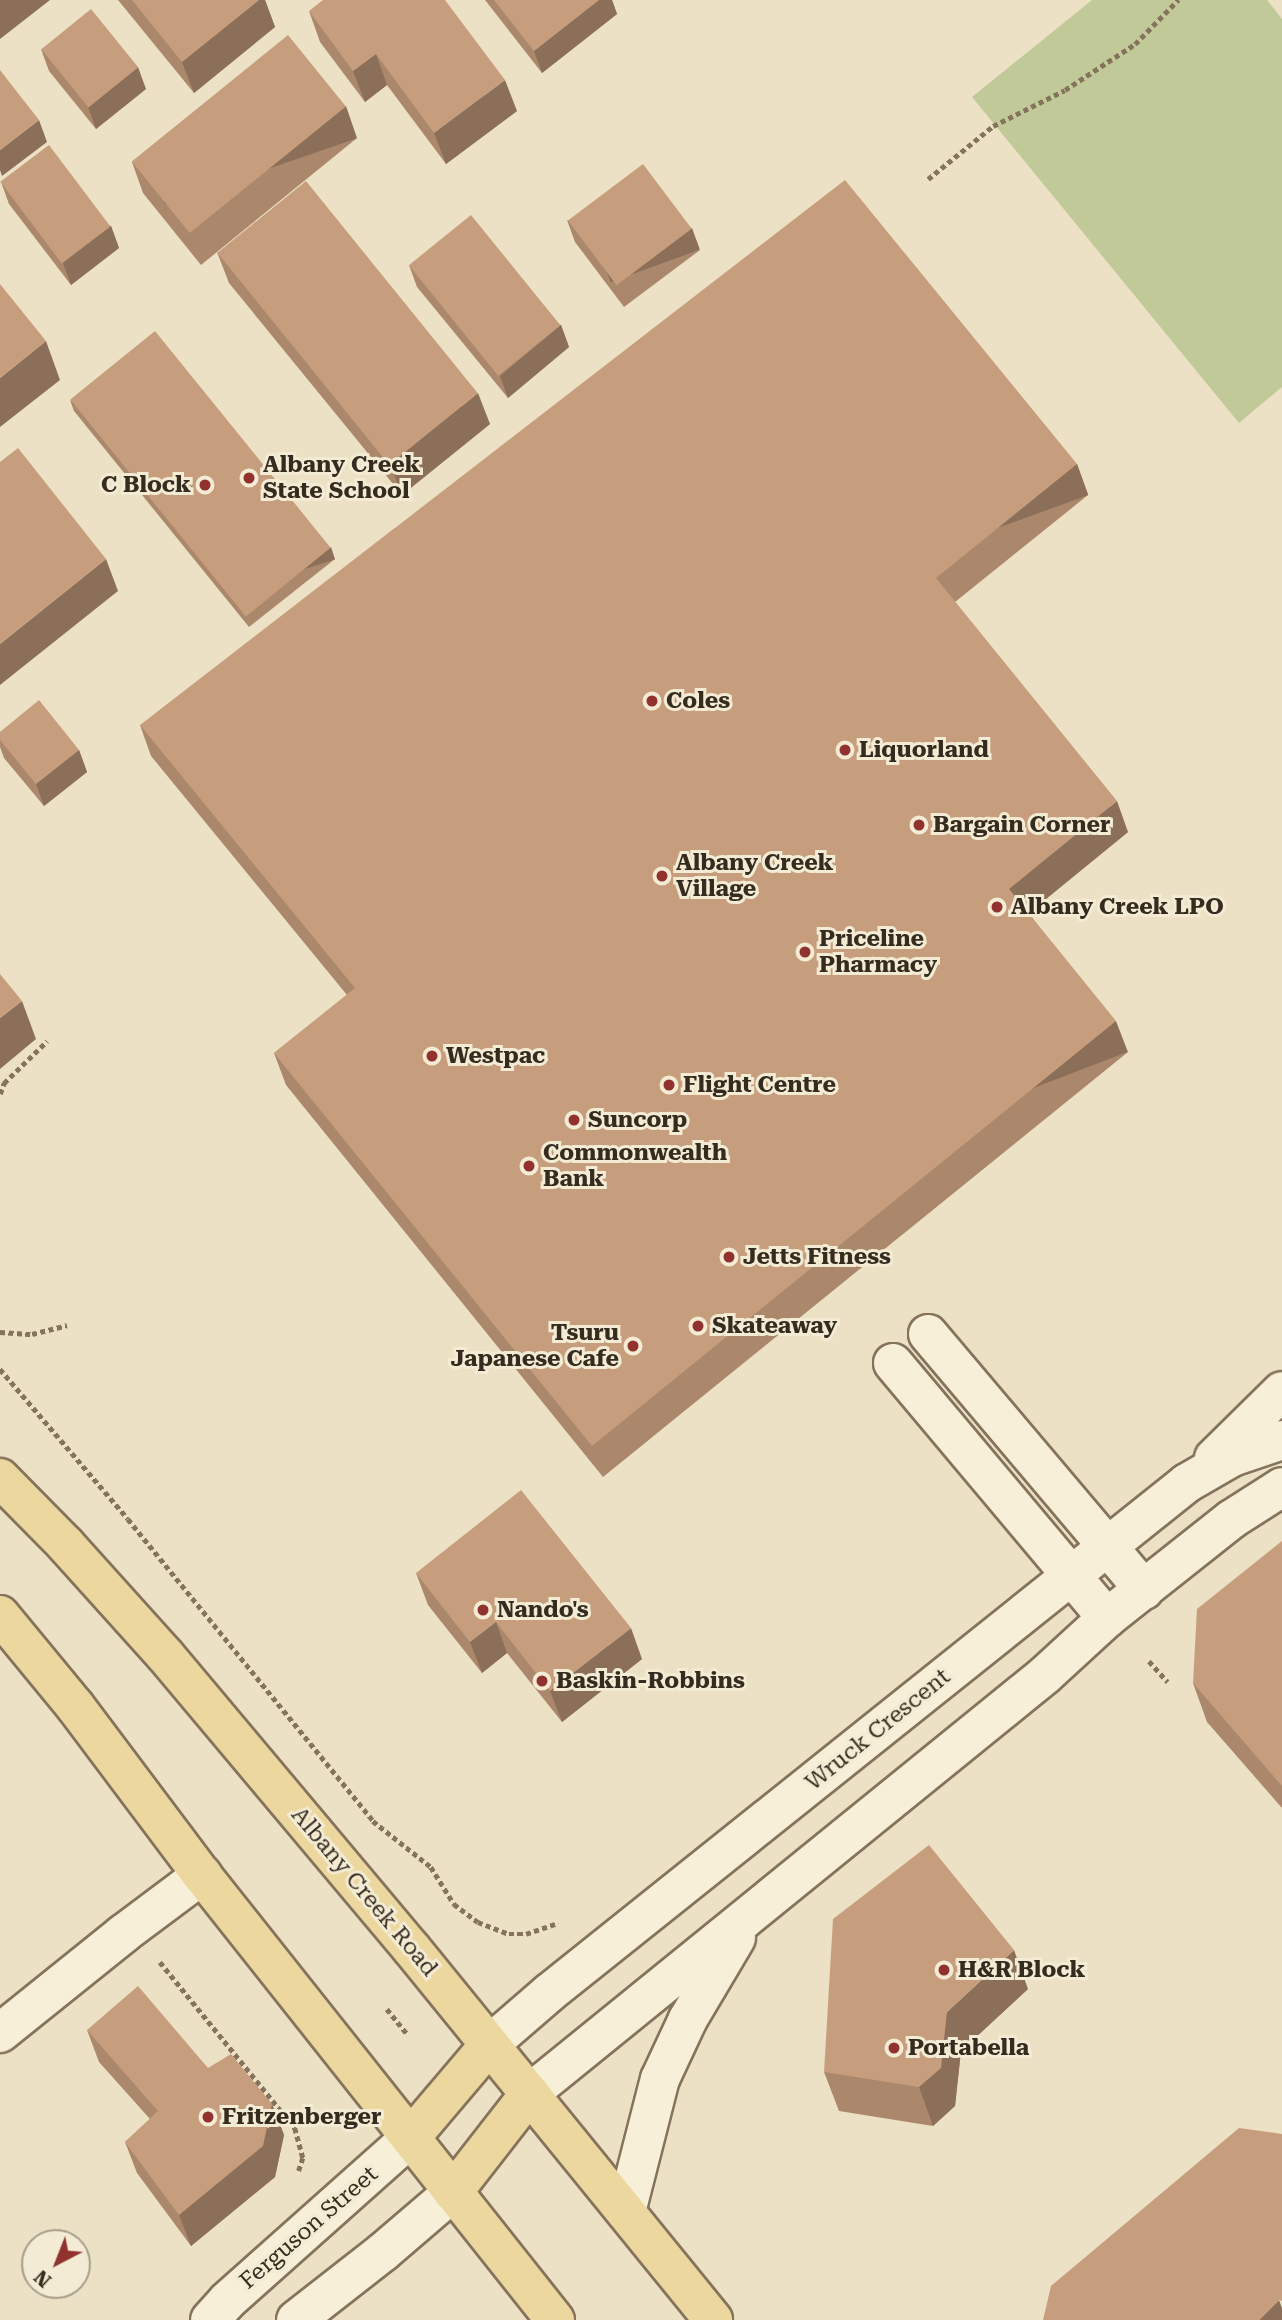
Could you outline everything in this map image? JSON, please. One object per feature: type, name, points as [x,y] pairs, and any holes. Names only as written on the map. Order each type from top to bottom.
[{"type":"main road","name":"Albany Creek Road","points":[[0,1478],[65,1544],[165,1655],[530,2094],[713,2320]]},
{"type":"main road","points":[[0,1615],[75,1706],[202,1875],[555,2320]]},
{"type":"main road","points":[[411,2137],[489,2045]]},
{"type":"main road","points":[[453,2192],[530,2094]]},
{"type":"street","points":[[928,1334],[1144,1590]]},
{"type":"street","points":[[893,1363],[1073,1574],[1107,1618]]},
{"type":"street","points":[[1187,1483],[1282,1391]]},
{"type":"street","name":"Wruck Crescent","points":[[489,2045],[549,1993],[1187,1483],[1232,1457],[1282,1440]]},
{"type":"street","points":[[530,2094],[1045,1675],[1107,1618],[1232,1519],[1282,1487]]},
{"type":"street","points":[[905,1709],[944,1757]]},
{"type":"street","points":[[861,1745],[898,1793]]},
{"type":"street","points":[[0,2034],[123,1934],[202,1875]]},
{"type":"street","points":[[626,2212],[660,2079],[688,2019],[749,1915]]},
{"type":"street","name":"Ferguson Street","points":[[210,2320],[227,2301],[411,2137]]},
{"type":"street","points":[[296,2320],[453,2192]]},
{"type":"path","points":[[928,179],[993,126],[1065,90],[1135,44],[1178,0]]},
{"type":"path","points":[[0,1094],[4,1083],[47,1041]]},
{"type":"path","points":[[0,1332],[32,1334],[67,1325]]},
{"type":"path","points":[[0,1368],[128,1519],[373,1821],[431,1867],[454,1904],[478,1922],[509,1934],[541,1930],[566,1919]]},
{"type":"path","points":[[1149,1661],[1168,1682]]},
{"type":"path","points":[[157,1958],[295,2128],[303,2158],[295,2178]]},
{"type":"path","points":[[387,2009],[408,2035]]},
{"type":"green space","points":[[1092,0],[1267,0],[1282,19],[1282,387],[1239,423],[972,97]]},
{"type":"building","points":[[132,0],[259,0],[182,62]]},
{"type":"building","points":[[323,0],[445,0],[505,80],[434,133],[376,54],[353,71],[309,11]]},
{"type":"building","points":[[494,0],[599,0],[534,51]]},
{"type":"building","points":[[91,9],[138,67],[88,108],[41,49]]},
{"type":"building","points":[[288,35],[346,106],[190,233],[132,161]]},
{"type":"building","points":[[0,70],[39,120],[0,150]]},
{"type":"building","points":[[49,145],[110,226],[62,263],[0,182]]},
{"type":"building","points":[[643,164],[692,229],[617,285],[568,221]]},
{"type":"building","name":"Albany Creek Village","points":[[845,180],[1077,464],[936,578],[1117,801],[1009,889],[1116,1021],[592,1446],[274,1053],[355,988],[140,725]]},
{"type":"building","points":[[306,181],[478,393],[389,465],[217,253]]},
{"type":"building","points":[[471,215],[560,325],[498,376],[409,265]]},
{"type":"building","points":[[0,284],[46,341],[0,378]]},
{"type":"building","name":"C Block","points":[[155,331],[331,548],[246,616],[70,400]]},
{"type":"building","points":[[18,448],[106,559],[0,644],[0,462]]},
{"type":"building","points":[[39,700],[79,750],[36,784],[0,740],[0,732]]},
{"type":"building","points":[[0,974],[22,1001],[0,1018]]},
{"type":"building","points":[[521,1490],[631,1628],[550,1691],[496,1622],[470,1642],[416,1573]]},
{"type":"building","points":[[1282,1541],[1282,1786],[1193,1683],[1197,1609]]},
{"type":"building","points":[[929,1845],[1014,1950],[947,2012],[941,2068],[919,2087],[824,2072],[833,1919]]},
{"type":"building","name":"Fritzenberger","points":[[138,1986],[208,2068],[231,2054],[272,2104],[263,2146],[179,2215],[125,2142],[158,2111],[87,2030]]},
{"type":"building","points":[[1239,2128],[1282,2134],[1282,2301],[1279,2300],[1259,2320],[1043,2320],[1051,2286]]},
{"type":"place","name":"Albany Creek State School","points":[[249,478]]},
{"type":"place","name":"C Block","points":[[205,485]]},
{"type":"place","name":"Coles","points":[[652,701]]},
{"type":"place","name":"Liquorland","points":[[845,750]]},
{"type":"place","name":"Bargain Corner","points":[[919,825]]},
{"type":"place","name":"Albany Creek Village","points":[[662,876]]},
{"type":"place","name":"Albany Creek LPO","points":[[997,907]]},
{"type":"place","name":"Priceline Pharmacy","points":[[805,952]]},
{"type":"place","name":"Westpac","points":[[432,1056]]},
{"type":"place","name":"Flight Centre","points":[[669,1085]]},
{"type":"place","name":"Suncorp","points":[[574,1120]]},
{"type":"place","name":"Commonwealth Bank","points":[[529,1166]]},
{"type":"place","name":"Jetts Fitness","points":[[729,1257]]},
{"type":"place","name":"Skateaway","points":[[698,1326]]},
{"type":"place","name":"Tsuru Japanese Cafe","points":[[633,1346]]},
{"type":"place","name":"Nando's","points":[[483,1610]]},
{"type":"place","name":"Baskin-Robbins","points":[[542,1681]]},
{"type":"place","name":"H&R Block","points":[[944,1970]]},
{"type":"place","name":"Portabella","points":[[894,2048]]},
{"type":"place","name":"Fritzenberger","points":[[208,2117]]}]
